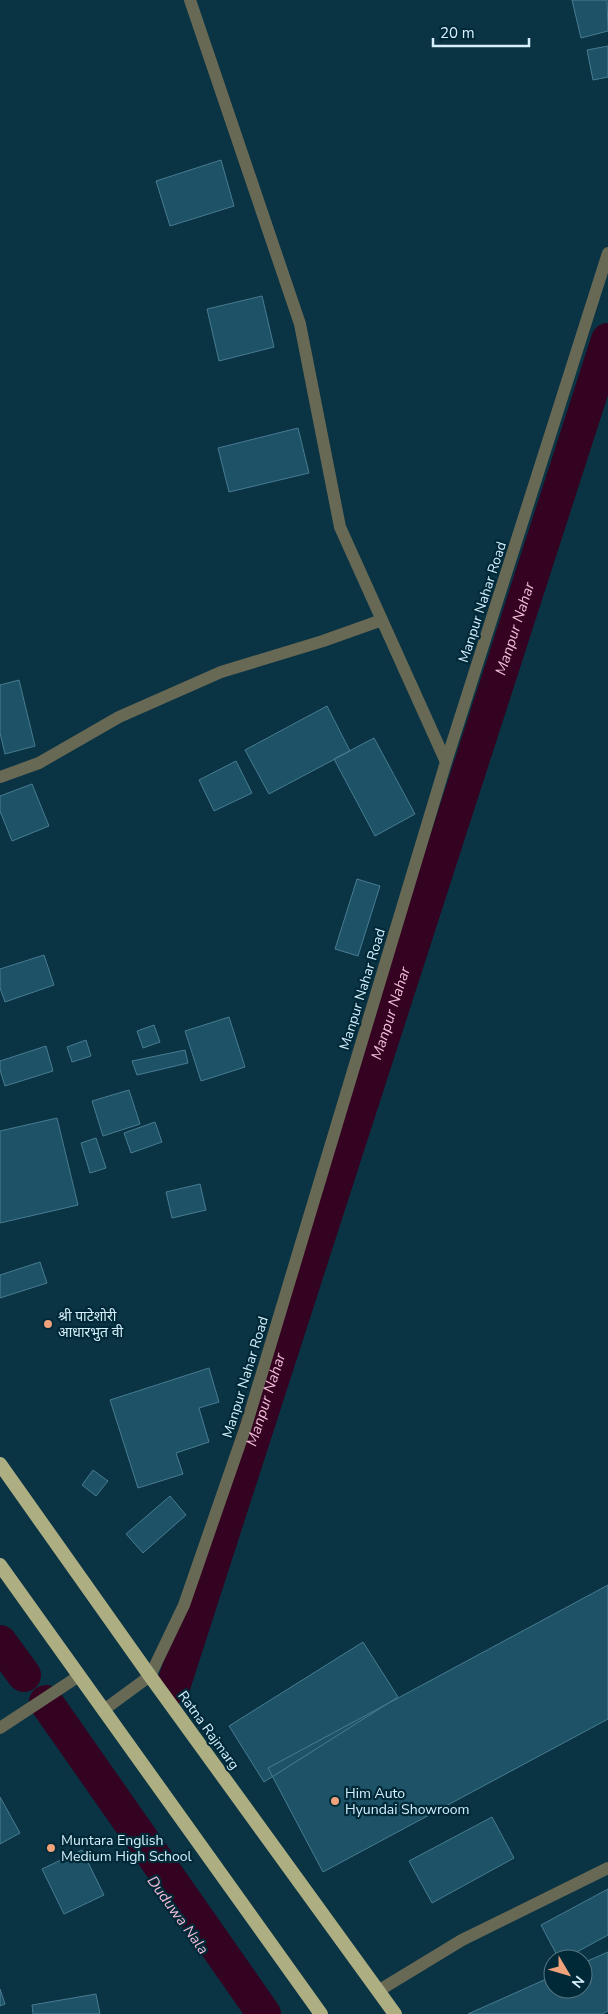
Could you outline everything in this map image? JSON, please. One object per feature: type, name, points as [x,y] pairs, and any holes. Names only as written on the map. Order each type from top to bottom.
[{"type":"highway","name":"Ratna Rajmarg","points":[[0,1464],[150,1676],[394,2014]]},
{"type":"highway","points":[[0,1565],[79,1676],[105,1709],[321,2014]]},
{"type":"street","points":[[190,0],[300,324],[340,527],[446,762]]},
{"type":"street","name":"Manpur Nahar Road","points":[[105,1709],[150,1676],[184,1605],[246,1426],[446,762],[608,253]]},
{"type":"street","points":[[0,777],[39,763],[119,716],[221,672],[382,620]]},
{"type":"street","points":[[0,1728],[79,1676]]},
{"type":"street","points":[[378,1991],[462,1940],[608,1868]]},
{"type":"building","points":[[572,0],[607,0],[608,31],[581,38]]},
{"type":"building","points":[[608,46],[608,77],[593,80],[587,50]]},
{"type":"building","points":[[221,160],[234,206],[170,226],[156,181]]},
{"type":"building","points":[[262,296],[274,347],[219,361],[207,309]]},
{"type":"building","points":[[298,428],[309,473],[229,492],[218,448]]},
{"type":"building","points":[[19,680],[35,746],[5,754],[0,733],[0,685]]},
{"type":"building","points":[[327,706],[350,751],[269,794],[245,750]]},
{"type":"building","points":[[374,738],[415,814],[375,836],[334,759]]},
{"type":"building","points":[[236,761],[252,793],[214,811],[199,780]]},
{"type":"building","points":[[32,784],[49,826],[12,841],[0,811],[0,796]]},
{"type":"building","points":[[357,879],[380,886],[358,956],[335,949]]},
{"type":"building","points":[[44,955],[54,985],[5,1002],[0,988],[0,969]]},
{"type":"building","points":[[229,1017],[245,1067],[201,1081],[185,1031]]},
{"type":"building","points":[[154,1025],[160,1042],[143,1048],[137,1031]]},
{"type":"building","points":[[86,1040],[91,1056],[72,1062],[67,1047]]},
{"type":"building","points":[[46,1046],[53,1071],[5,1086],[0,1070],[0,1061]]},
{"type":"building","points":[[185,1050],[188,1063],[137,1075],[132,1061]]},
{"type":"building","points":[[129,1090],[140,1124],[103,1136],[92,1101]]},
{"type":"building","points":[[57,1118],[78,1205],[0,1223],[0,1131]]},
{"type":"building","points":[[155,1122],[162,1142],[131,1153],[124,1133]]},
{"type":"building","points":[[96,1138],[106,1168],[90,1173],[81,1143]]},
{"type":"building","points":[[200,1184],[206,1210],[172,1218],[166,1192]]},
{"type":"building","points":[[40,1262],[47,1283],[0,1298],[0,1275]]},
{"type":"building","points":[[209,1368],[219,1402],[199,1408],[209,1442],[176,1453],[183,1474],[138,1488],[110,1400]]},
{"type":"building","points":[[93,1470],[108,1481],[96,1496],[82,1485]]},
{"type":"building","points":[[170,1496],[186,1515],[143,1553],[126,1534]]},
{"type":"building","points":[[608,1585],[608,1719],[323,1872],[268,1768]]},
{"type":"building","points":[[363,1642],[398,1697],[264,1782],[229,1726]]},
{"type":"building","points":[[0,1797],[20,1833],[0,1844]]},
{"type":"building","points":[[492,1817],[514,1858],[432,1903],[409,1861]]},
{"type":"building","points":[[82,1850],[104,1895],[64,1914],[42,1869]]},
{"type":"building","points":[[608,1889],[608,1935],[582,1949],[554,1949],[541,1925]]},
{"type":"building","points":[[608,1952],[608,2011],[602,2014],[468,2014],[543,1980],[543,1999],[593,1999],[593,1959]]},
{"type":"building","points":[[0,1989],[5,2004],[0,2006]]},
{"type":"building","points":[[96,1994],[100,2014],[33,2014],[32,2005]]},
{"type":"waterway","name":"Manpur Nahar","points":[[173,1687],[608,340]]},
{"type":"waterway","points":[[0,1642],[24,1675]]},
{"type":"waterway","name":"Duduwa Nala","points":[[46,1702],[264,2014]]},
{"type":"place","name":"श्री पाटेशोरी आधारभुत वी","points":[[48,1324]]},
{"type":"place","name":"Him Auto Hyundai Showroom","points":[[335,1801]]},
{"type":"place","name":"Muntara English Medium High School","points":[[51,1848]]}]
